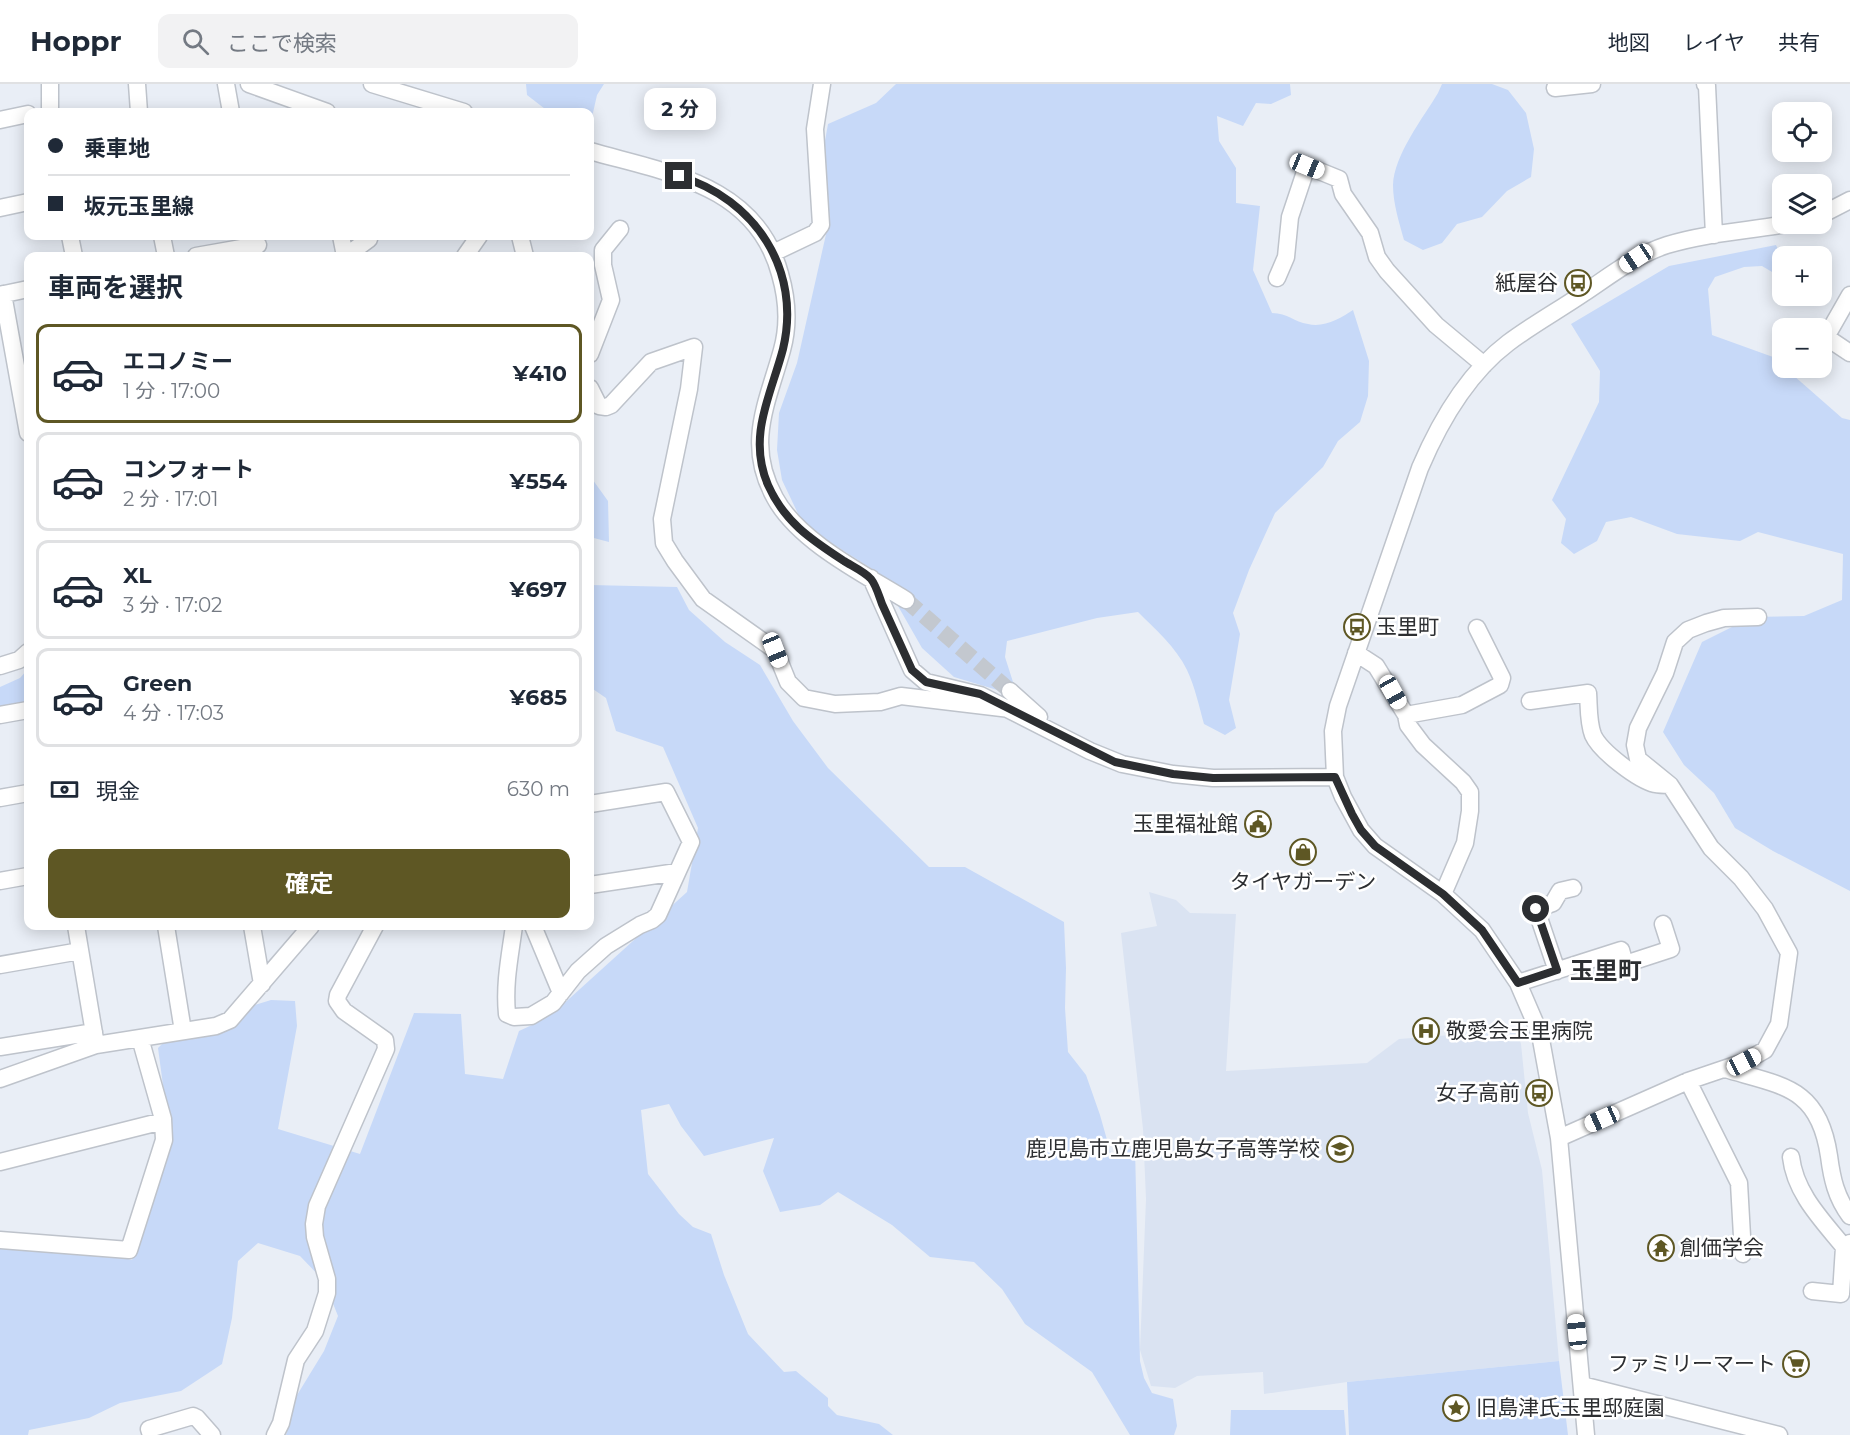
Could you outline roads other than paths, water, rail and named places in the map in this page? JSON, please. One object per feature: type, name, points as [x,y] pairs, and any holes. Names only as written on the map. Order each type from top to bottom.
[{"type":"street","points":[[47,108],[50,84]]},
{"type":"street","points":[[137,84],[138,108]]},
{"type":"street","points":[[226,84],[230,108]]},
{"type":"street","points":[[249,84],[312,108]]},
{"type":"street","points":[[372,84],[451,108]]},
{"type":"street","points":[[774,253],[815,233],[821,225],[815,129],[822,84]]},
{"type":"street","points":[[1555,88],[1593,84]]},
{"type":"street","points":[[1705,84],[1707,86],[1714,235]]},
{"type":"street","points":[[0,120],[24,115]]},
{"type":"street","points":[[594,152],[695,181],[742,209],[758,227],[774,253],[784,287],[786,320],[783,349],[760,421],[760,444],[767,484],[788,517],[805,535],[906,600]]},
{"type":"street","points":[[1277,278],[1286,257],[1290,217],[1307,166],[1339,179],[1343,194],[1370,233],[1377,257],[1387,271],[1437,325],[1484,364]]},
{"type":"street","points":[[1832,209],[1850,200]]},
{"type":"street","points":[[0,208],[24,203]]},
{"type":"street","points":[[1586,1435],[1559,1138],[1540,1034],[1518,983],[1482,930],[1443,894],[1375,846],[1361,830],[1335,777],[1333,731],[1338,706],[1420,468],[1436,432],[1484,364],[1508,343],[1636,258],[1664,246],[1714,235],[1772,226]]},
{"type":"street","points":[[594,344],[611,300],[602,256],[603,250],[620,229]]},
{"type":"street","points":[[351,252],[366,240]]},
{"type":"street","points":[[221,252],[258,246]]},
{"type":"street","points":[[24,290],[1,294],[24,412]]},
{"type":"street","points":[[1850,295],[1826,337],[1850,354]]},
{"type":"street","points":[[594,396],[599,406],[611,405],[651,362],[693,347],[689,389],[662,519],[664,543],[703,599],[775,650],[788,682],[804,698],[835,704],[880,702],[901,696],[1010,709]]},
{"type":"street","points":[[871,578],[912,670],[926,682],[980,694],[1115,762],[1173,774],[1213,778],[1335,777]]},
{"type":"street","points":[[1559,1138],[1688,1081],[1725,1069],[1766,1050],[1779,1024],[1789,953],[1765,909],[1741,878],[1711,848],[1670,785],[1638,759],[1635,745],[1638,728],[1665,673],[1675,642],[1688,630],[1715,620],[1758,616]]},
{"type":"street","points":[[1406,715],[1462,705],[1500,685],[1502,678],[1477,628]]},
{"type":"street","points":[[1356,653],[1376,666],[1406,715],[1408,725],[1423,745],[1463,782],[1470,792],[1470,811],[1465,843],[1443,894]]},
{"type":"street","points":[[0,666],[19,660],[24,656]]},
{"type":"street","points":[[1010,691],[1058,733]]},
{"type":"street","points":[[1530,701],[1588,693],[1589,718],[1594,736],[1610,755],[1635,774],[1654,784],[1670,785]]},
{"type":"street","points":[[0,715],[24,711]]},
{"type":"street","points":[[513,930],[505,995],[507,1014],[514,1017],[531,1016],[554,1004],[578,971],[606,946],[658,915],[691,842],[666,792],[594,803]]},
{"type":"street","points":[[0,798],[24,794]]},
{"type":"street","points":[[594,884],[677,872]]},
{"type":"street","points":[[0,881],[24,877]]},
{"type":"street","points":[[1557,970],[1536,909],[1553,903],[1560,891],[1573,888]]},
{"type":"street","points":[[1518,983],[1621,950],[1625,964],[1671,949],[1663,924]]},
{"type":"street","points":[[77,930],[95,1038]]},
{"type":"street","points":[[167,930],[183,1031]]},
{"type":"street","points":[[253,930],[262,984]]},
{"type":"street","points":[[0,1047],[95,1038],[140,1038],[216,1026],[230,1020],[308,930]]},
{"type":"street","points":[[275,1435],[281,1423],[296,1360],[315,1331],[327,1293],[327,1279],[315,1237],[314,1224],[317,1206],[386,1049],[386,1044],[381,1037],[345,1011],[337,1001],[338,995],[373,930]]},
{"type":"street","points":[[535,930],[561,993]]},
{"type":"street","points":[[0,965],[80,951]]},
{"type":"street","points":[[0,1079],[95,1038]]},
{"type":"street","points":[[0,1240],[129,1250],[164,1140],[163,1121],[140,1038]]},
{"type":"street","points":[[1725,1069],[1785,1087],[1799,1094],[1812,1106],[1827,1142],[1833,1183],[1840,1202],[1850,1216]]},
{"type":"street","points":[[1688,1081],[1739,1182],[1743,1254]]},
{"type":"street","points":[[0,1162],[163,1121]]},
{"type":"street","points":[[1791,1157],[1792,1171],[1807,1202],[1847,1245],[1841,1293],[1812,1291]]},
{"type":"street","points":[[1582,1385],[1779,1435]]},
{"type":"street","points":[[151,1435],[149,1429],[193,1416],[212,1435]]},
{"type":"tunnel","points":[[906,600],[1010,691]]},
{"type":"place","name":"紙屋谷","points":[[1578,283]]},
{"type":"place","name":"玉里町","points":[[1357,627]]},
{"type":"place","name":"玉里福祉館","points":[[1258,824]]},
{"type":"place","name":"タイヤガーデン","points":[[1303,852]]},
{"type":"place","name":"敬愛会玉里病院","points":[[1426,1031]]},
{"type":"place","name":"女子高前","points":[[1539,1093]]},
{"type":"place","name":"鹿児島市立鹿児島女子高等学校","points":[[1340,1149]]},
{"type":"place","name":"創価学会","points":[[1661,1248]]},
{"type":"place","name":"ファミリーマート","points":[[1796,1364]]},
{"type":"place","name":"旧島津氏玉里邸庭園","points":[[1456,1408]]},
{"type":"district","name":"玉里町","points":[[1606,971]]}]
